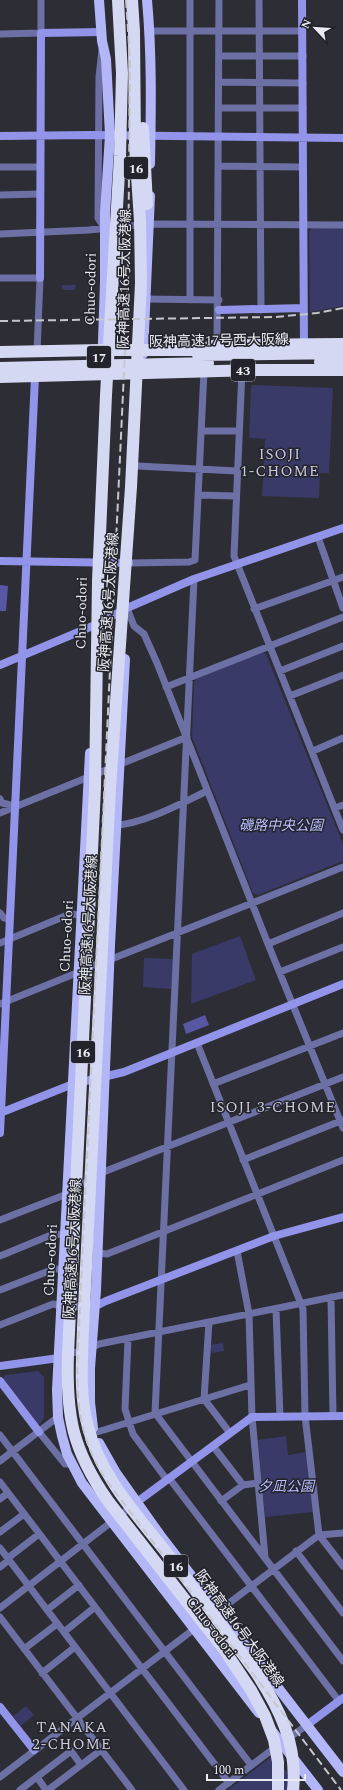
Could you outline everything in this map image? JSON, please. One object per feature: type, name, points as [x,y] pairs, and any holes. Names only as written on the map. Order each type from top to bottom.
[{"type":"highway","points":[[110,316],[107,284],[106,235],[112,157],[115,42],[111,0]]},
{"type":"highway","name":"阪神高速16号大阪港線","points":[[118,0],[121,37],[121,111],[98,581],[95,788],[68,1354],[68,1403],[75,1440],[82,1458],[94,1480],[108,1501],[225,1651],[260,1705],[274,1740],[278,1762],[278,1790]]},
{"type":"highway","name":"阪神高速16号大阪港線","points":[[132,0],[136,73],[135,145],[141,236],[139,336],[128,534],[108,818],[83,1328],[83,1404],[88,1428],[95,1449],[116,1486],[226,1631],[273,1699],[291,1744],[294,1771],[293,1790]]},
{"type":"highway","points":[[136,0],[140,34],[147,214],[139,336]]},
{"type":"highway","name":"43","points":[[218,348],[343,344]]},
{"type":"highway","points":[[0,352],[144,349],[198,350],[218,348],[343,350]]},
{"type":"highway","points":[[173,372],[158,365],[159,356],[164,352],[174,349]]},
{"type":"highway","name":"阪神高速17号西大阪線","points":[[3,359],[343,353]]},
{"type":"highway","points":[[3,359],[42,357],[55,358],[62,363],[65,376]]},
{"type":"highway","name":"阪神高速17号西大阪線","points":[[0,368],[343,361]]},
{"type":"highway","points":[[256,370],[272,365],[343,364]]},
{"type":"highway","name":"43","points":[[0,377],[242,370],[343,370]]},
{"type":"main road","name":"Chuo-odori","points":[[99,0],[102,36],[106,58],[104,227],[105,282],[96,561],[94,698],[88,778],[63,1269],[57,1390],[58,1417],[67,1454],[82,1482],[318,1790]]},
{"type":"main road","name":"Chuo-odori","points":[[147,0],[150,31],[151,79],[149,224],[143,374],[127,608],[109,960],[90,1402],[94,1433],[102,1451],[137,1502],[218,1611],[343,1772]]},
{"type":"street","points":[[37,352],[40,278],[42,0]]},
{"type":"street","points":[[190,0],[190,300]]},
{"type":"street","points":[[218,348],[219,0]]},
{"type":"street","points":[[259,0],[261,31],[259,57],[261,310]]},
{"type":"street","points":[[302,0],[304,345]]},
{"type":"street","points":[[150,31],[302,31]]},
{"type":"street","points":[[0,34],[41,33],[102,36]]},
{"type":"street","points":[[219,56],[303,56]]},
{"type":"street","points":[[218,82],[303,82]]},
{"type":"street","points":[[219,108],[303,108]]},
{"type":"street","points":[[0,136],[105,135],[343,138]]},
{"type":"street","points":[[219,166],[303,167]]},
{"type":"street","points":[[0,167],[40,167]]},
{"type":"street","points":[[0,195],[40,194]]},
{"type":"street","points":[[0,234],[40,233],[149,224],[343,225]]},
{"type":"street","points":[[0,278],[40,278]]},
{"type":"street","points":[[146,299],[219,300]]},
{"type":"street","points":[[219,310],[303,308]]},
{"type":"street","points":[[242,370],[234,556],[269,647],[313,751],[343,830]]},
{"type":"street","points":[[0,561],[96,561],[130,563],[193,562],[196,556],[204,371]]},
{"type":"street","points":[[0,1133],[3,1003],[9,939],[16,806],[35,377]]},
{"type":"street","points":[[201,431],[239,431]]},
{"type":"street","points":[[137,466],[237,471]]},
{"type":"street","points":[[199,495],[236,496]]},
{"type":"street","points":[[0,665],[95,625],[127,608],[194,579],[343,528]]},
{"type":"street","points":[[318,537],[343,608]]},
{"type":"street","points":[[254,609],[343,577]]},
{"type":"street","points":[[194,579],[163,1280],[155,1413],[343,1661]]},
{"type":"street","points":[[127,608],[134,626],[144,634],[187,737],[292,1005],[342,1123],[243,1160]]},
{"type":"street","points":[[166,687],[343,617]]},
{"type":"street","points":[[280,671],[343,646]]},
{"type":"street","points":[[290,696],[343,675]]},
{"type":"street","points":[[0,813],[187,737]]},
{"type":"street","points":[[313,751],[343,738]]},
{"type":"street","points":[[116,825],[133,823],[207,791]]},
{"type":"street","points":[[0,799],[2,804],[16,806]]},
{"type":"street","points":[[335,808],[343,805]]},
{"type":"street","points":[[3,1003],[78,972],[86,965],[102,965],[109,960],[343,867]]},
{"type":"street","points":[[0,913],[4,918],[10,919]]},
{"type":"street","points":[[268,944],[343,913]]},
{"type":"street","points":[[0,943],[70,914],[81,915]]},
{"type":"street","points":[[280,972],[343,947]]},
{"type":"street","points":[[0,1113],[73,1084],[124,1072],[343,984]]},
{"type":"street","points":[[213,1084],[343,1033]]},
{"type":"street","points":[[197,1043],[303,1309],[305,1416],[319,1534],[343,1566]]},
{"type":"street","points":[[0,1220],[67,1194],[76,1183],[92,1183],[101,1173],[343,1077]]},
{"type":"street","points":[[97,1254],[107,1254],[343,1160]]},
{"type":"street","points":[[0,1325],[52,1304],[62,1306],[94,1307],[274,1236],[343,1217]]},
{"type":"street","points":[[0,1256],[50,1235],[65,1234]]},
{"type":"street","points":[[237,1251],[249,1314],[252,1417],[265,1558]]},
{"type":"street","points":[[0,1290],[54,1269],[63,1269]]},
{"type":"street","points":[[0,1366],[59,1358],[67,1353],[84,1352],[92,1347],[159,1332],[343,1295]]},
{"type":"street","points":[[331,1297],[333,1416]]},
{"type":"street","points":[[276,1309],[280,1417]]},
{"type":"street","points":[[209,1322],[204,1399],[230,1433]]},
{"type":"street","points":[[128,1339],[125,1409],[133,1434],[341,1699],[219,1790]]},
{"type":"street","points":[[0,1381],[65,1464],[73,1464]]},
{"type":"street","points":[[94,1433],[250,1385]]},
{"type":"street","points":[[0,1608],[84,1545],[137,1502],[252,1417],[343,1416]]},
{"type":"street","points":[[0,1461],[58,1417]]},
{"type":"street","points":[[0,1434],[251,1765]]},
{"type":"street","points":[[213,1446],[243,1485]]},
{"type":"street","points":[[0,1482],[228,1783]]},
{"type":"street","points":[[221,1501],[243,1485],[258,1483]]},
{"type":"street","points":[[0,1499],[8,1493]]},
{"type":"street","points":[[0,1532],[24,1514]]},
{"type":"street","points":[[0,1777],[319,1534],[343,1533]]},
{"type":"street","points":[[0,1567],[39,1534]]},
{"type":"street","points":[[0,1548],[184,1790]]},
{"type":"street","points":[[296,1551],[343,1613]]},
{"type":"street","points":[[47,1610],[79,1586]]},
{"type":"street","points":[[64,1632],[95,1607]]},
{"type":"street","points":[[0,1617],[132,1790]]},
{"type":"street","points":[[24,1649],[57,1624]]},
{"type":"street","points":[[42,1673],[75,1647]]},
{"type":"street","points":[[0,1707],[34,1750]]},
{"type":"street","points":[[37,1777],[47,1790],[101,1750]]},
{"type":"street","points":[[20,1790],[71,1752],[81,1765]]},
{"type":"green space","points":[[312,228],[343,228],[343,306],[310,312],[309,231]]},
{"type":"green space","points":[[62,285],[76,285],[75,290],[65,290],[62,288]]},
{"type":"green space","points":[[251,385],[333,388],[329,473],[320,473],[319,498],[262,496],[265,439],[249,438]]},
{"type":"green space","name":"磯路中央公園","points":[[263,652],[266,654],[343,844],[343,861],[258,895],[253,893],[192,737],[194,683],[196,679]]},
{"type":"green space","points":[[240,936],[256,980],[191,1004],[192,954]]},
{"type":"green space","points":[[144,958],[173,959],[171,989],[143,987]]},
{"type":"green space","points":[[223,1343],[224,1351],[212,1353],[210,1345]]},
{"type":"green space","points":[[38,1371],[44,1377],[44,1417],[40,1424],[36,1424],[3,1379],[5,1375]]},
{"type":"green space","name":"夕凪公園","points":[[286,1436],[288,1455],[306,1452],[313,1512],[265,1517],[258,1440]]},
{"type":"green space","points":[[26,1706],[34,1715],[21,1726],[13,1716]]},
{"type":"green space","points":[[271,1757],[276,1758],[301,1790],[228,1790]]},
{"type":"shaded area","points":[[0,585],[8,586],[6,611],[0,611]]},
{"type":"shaded area","points":[[205,1015],[209,1025],[186,1034],[183,1024]]},
{"type":"railway","points":[[126,0],[130,61],[128,287],[77,1367],[79,1401],[84,1433],[97,1464],[106,1480],[341,1790]]},
{"type":"railway","points":[[0,321],[276,317],[317,313],[343,308]]},
{"type":"district","name":"ISOJI 1-CHOME","points":[[280,462]]},
{"type":"district","name":"ISOJI 3-CHOME","points":[[273,1107]]},
{"type":"district","name":"TANAKA 2-CHOME","points":[[72,1736]]}]
